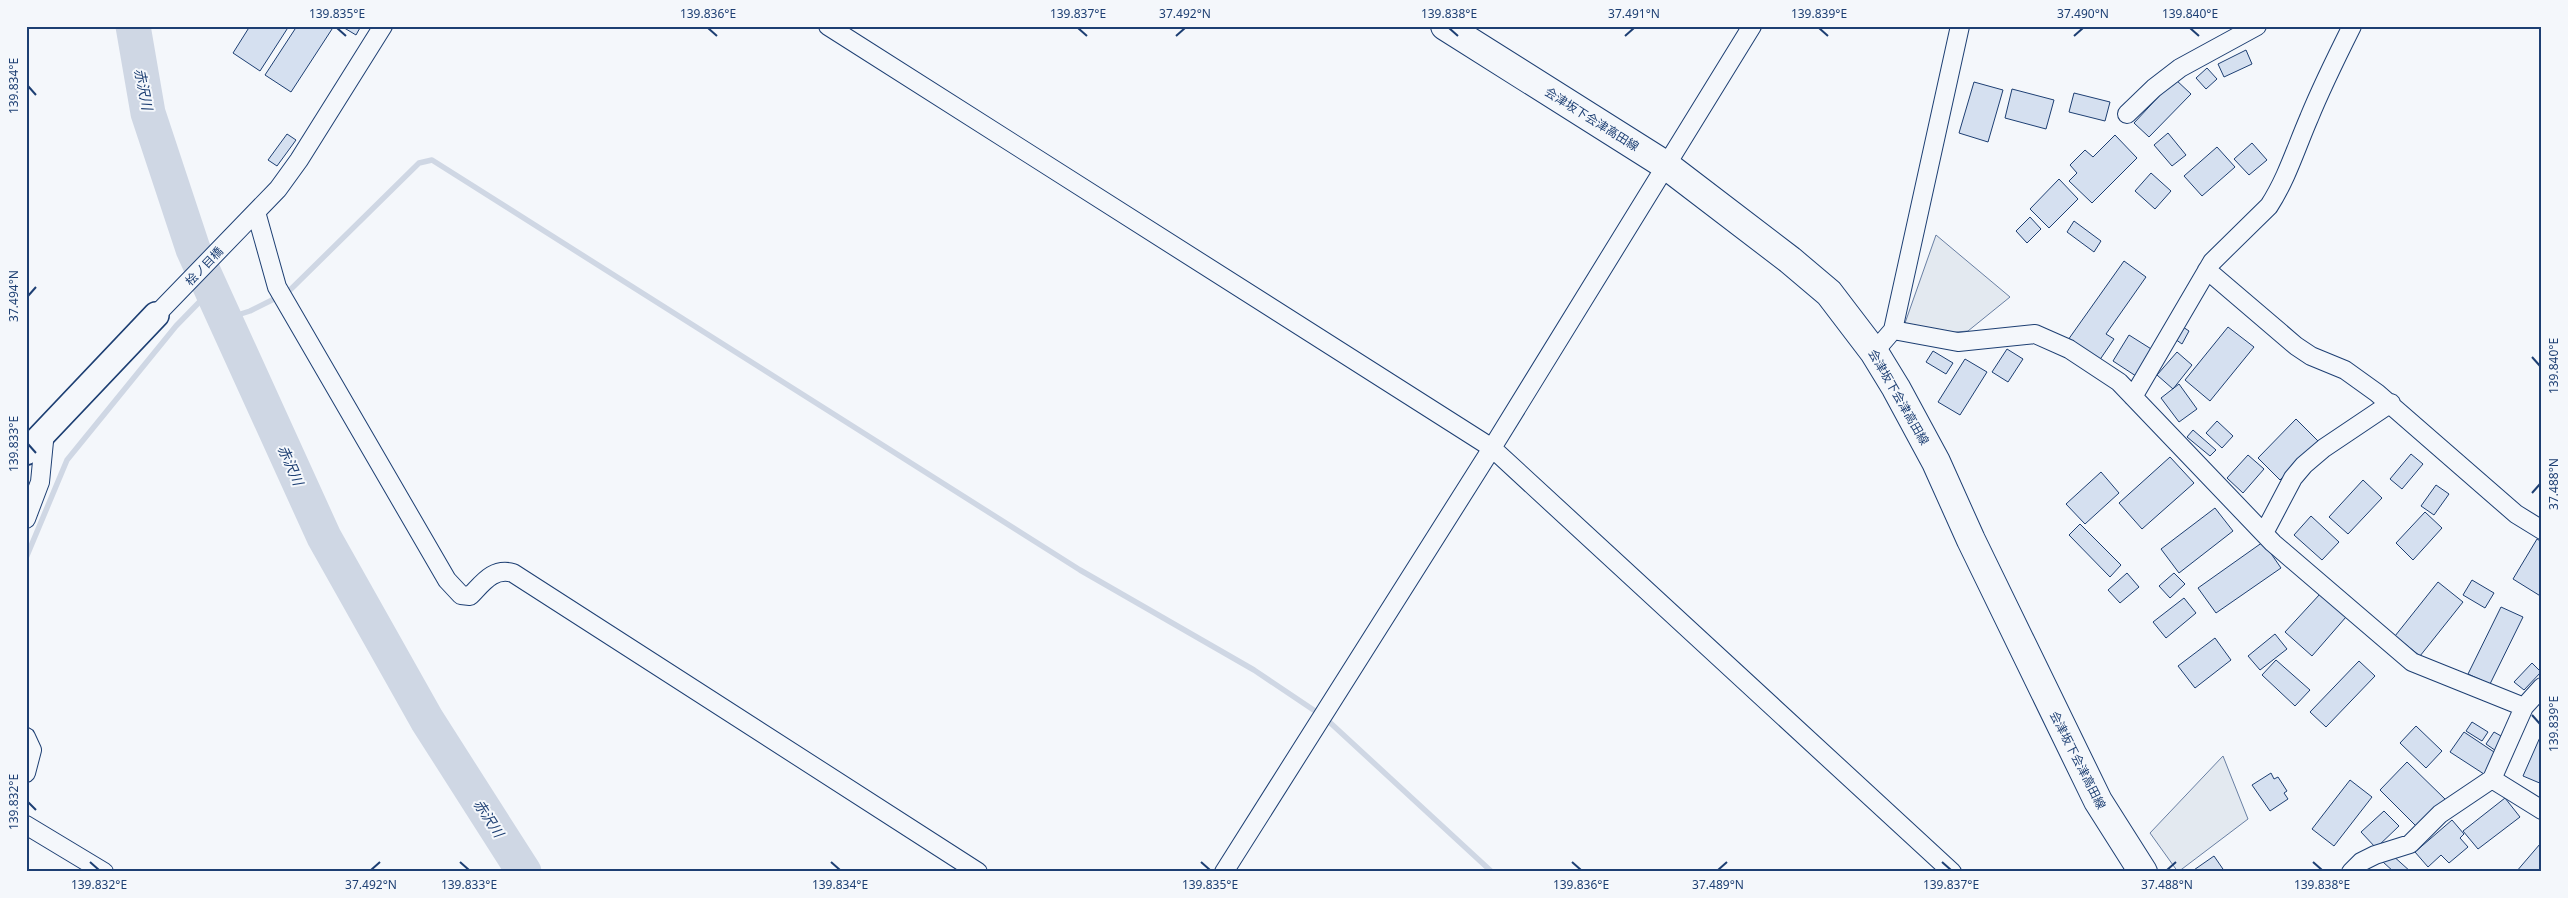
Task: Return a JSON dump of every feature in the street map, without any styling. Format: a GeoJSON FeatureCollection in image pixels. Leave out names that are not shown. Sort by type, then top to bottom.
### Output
{"type":"FeatureCollection","features":[{"type":"Feature","properties":{"kind":"main road","name":"会津坂下会津高田線"},"geometry":{"type":"LineString","coordinates":[[1445,26],[1667,166],[1790,260],[1829,293],[1874,352],[1896,388],[1936,462],[1971,540],[2098,801],[2142,872]]}},
{"type":"Feature","properties":{"kind":"street","name":"桧ノ目橋"},"geometry":{"type":"LineString","coordinates":[[156,315],[278,189],[299,160],[383,26]]}},
{"type":"Feature","properties":{"kind":"street"},"geometry":{"type":"LineString","coordinates":[[828,26],[1492,448],[1952,872]]}},
{"type":"Feature","properties":{"kind":"street"},"geometry":{"type":"LineString","coordinates":[[1224,872],[1492,448],[1752,26]]}},
{"type":"Feature","properties":{"kind":"street"},"geometry":{"type":"LineString","coordinates":[[1874,352],[1893,330],[1960,26]]}},
{"type":"Feature","properties":{"kind":"street"},"geometry":{"type":"LineString","coordinates":[[2127,114],[2154,88],[2180,68],[2257,26]]}},
{"type":"Feature","properties":{"kind":"street"},"geometry":{"type":"LineString","coordinates":[[2133,396],[2216,256],[2269,206],[2276,195],[2287,174],[2318,96],[2352,26]]}},
{"type":"Feature","properties":{"kind":"street"},"geometry":{"type":"LineString","coordinates":[[254,214],[277,287],[447,580],[461,595],[470,596],[484,580],[496,573],[506,570],[513,572],[978,872]]}},
{"type":"Feature","properties":{"kind":"street"},"geometry":{"type":"LineString","coordinates":[[2207,270],[2296,346],[2311,356],[2345,370],[2391,403],[2516,514],[2542,530]]}},
{"type":"Feature","properties":{"kind":"street"},"geometry":{"type":"LineString","coordinates":[[26,452],[156,315]]}},
{"type":"Feature","properties":{"kind":"street"},"geometry":{"type":"LineString","coordinates":[[1893,330],[1958,342],[2035,334],[2069,349],[2119,382],[2264,533],[2412,662],[2524,707]]}},
{"type":"Feature","properties":{"kind":"street"},"geometry":{"type":"LineString","coordinates":[[2264,533],[2293,478],[2304,465],[2324,448],[2391,403]]}},
{"type":"Feature","properties":{"kind":"street"},"geometry":{"type":"LineString","coordinates":[[26,519],[40,482],[45,431]]}},
{"type":"Feature","properties":{"kind":"street"},"geometry":{"type":"LineString","coordinates":[[2351,872],[2361,862],[2375,855],[2410,844],[2440,814],[2492,779],[2524,707],[2542,687]]}},
{"type":"Feature","properties":{"kind":"street"},"geometry":{"type":"LineString","coordinates":[[26,737],[32,750],[26,773]]}},
{"type":"Feature","properties":{"kind":"street"},"geometry":{"type":"LineString","coordinates":[[2492,779],[2542,810]]}},
{"type":"Feature","properties":{"kind":"street"},"geometry":{"type":"LineString","coordinates":[[26,825],[104,872]]}},
{"type":"Feature","properties":{"kind":"shaded area"},"geometry":{"type":"Polygon","coordinates":[[[1936,235],[2010,297],[1968,331],[1945,333],[1905,323],[1936,235]]]}},
{"type":"Feature","properties":{"kind":"shaded area"},"geometry":{"type":"Polygon","coordinates":[[[2223,756],[2248,819],[2178,872],[2150,833],[2223,756]]]}},
{"type":"Feature","properties":{"kind":"building"},"geometry":{"type":"Polygon","coordinates":[[[250,26],[289,26],[260,71],[233,53],[250,26]]]}},
{"type":"Feature","properties":{"kind":"building"},"geometry":{"type":"Polygon","coordinates":[[[297,26],[334,26],[291,92],[265,75],[297,26]]]}},
{"type":"Feature","properties":{"kind":"building"},"geometry":{"type":"Polygon","coordinates":[[[341,26],[361,26],[356,35],[341,26]]]}},
{"type":"Feature","properties":{"kind":"building"},"geometry":{"type":"Polygon","coordinates":[[[2246,50],[2252,64],[2224,77],[2218,64],[2246,50]]]}},
{"type":"Feature","properties":{"kind":"building"},"geometry":{"type":"Polygon","coordinates":[[[2207,68],[2217,79],[2206,89],[2196,78],[2207,68]]]}},
{"type":"Feature","properties":{"kind":"building"},"geometry":{"type":"Polygon","coordinates":[[[2175,79],[2191,94],[2149,137],[2134,123],[2175,79]]]}},
{"type":"Feature","properties":{"kind":"building"},"geometry":{"type":"Polygon","coordinates":[[[1974,82],[2003,90],[1988,142],[1959,133],[1974,82]]]}},
{"type":"Feature","properties":{"kind":"building"},"geometry":{"type":"Polygon","coordinates":[[[2012,89],[2054,100],[2046,129],[2005,118],[2012,89]]]}},
{"type":"Feature","properties":{"kind":"building"},"geometry":{"type":"Polygon","coordinates":[[[2074,93],[2110,102],[2105,121],[2069,112],[2074,93]]]}},
{"type":"Feature","properties":{"kind":"building"},"geometry":{"type":"Polygon","coordinates":[[[2168,133],[2186,155],[2172,166],[2154,145],[2168,133]]]}},
{"type":"Feature","properties":{"kind":"building"},"geometry":{"type":"Polygon","coordinates":[[[287,134],[296,140],[277,166],[268,160],[287,134]]]}},
{"type":"Feature","properties":{"kind":"building"},"geometry":{"type":"Polygon","coordinates":[[[2115,135],[2137,158],[2092,203],[2069,181],[2077,173],[2070,165],[2085,150],[2093,157],[2115,135]]]}},
{"type":"Feature","properties":{"kind":"building"},"geometry":{"type":"Polygon","coordinates":[[[2252,143],[2267,160],[2249,175],[2234,159],[2252,143]]]}},
{"type":"Feature","properties":{"kind":"building"},"geometry":{"type":"Polygon","coordinates":[[[2217,147],[2235,167],[2202,196],[2184,176],[2217,147]]]}},
{"type":"Feature","properties":{"kind":"building"},"geometry":{"type":"Polygon","coordinates":[[[2151,173],[2171,191],[2155,209],[2135,191],[2151,173]]]}},
{"type":"Feature","properties":{"kind":"building"},"geometry":{"type":"Polygon","coordinates":[[[2059,179],[2078,199],[2049,228],[2030,209],[2059,179]]]}},
{"type":"Feature","properties":{"kind":"building"},"geometry":{"type":"Polygon","coordinates":[[[2030,217],[2041,229],[2027,243],[2016,231],[2030,217]]]}},
{"type":"Feature","properties":{"kind":"building"},"geometry":{"type":"Polygon","coordinates":[[[2074,221],[2101,241],[2094,252],[2067,232],[2074,221]]]}},
{"type":"Feature","properties":{"kind":"building"},"geometry":{"type":"Polygon","coordinates":[[[2124,261],[2146,277],[2106,334],[2114,339],[2099,361],[2068,340],[2124,261]]]}},
{"type":"Feature","properties":{"kind":"building"},"geometry":{"type":"Polygon","coordinates":[[[2183,327],[2189,331],[2182,344],[2175,339],[2183,327]]]}},
{"type":"Feature","properties":{"kind":"building"},"geometry":{"type":"Polygon","coordinates":[[[2228,327],[2254,347],[2210,401],[2185,380],[2228,327]]]}},
{"type":"Feature","properties":{"kind":"building"},"geometry":{"type":"Polygon","coordinates":[[[2129,335],[2156,352],[2139,378],[2113,361],[2129,335]]]}},
{"type":"Feature","properties":{"kind":"building"},"geometry":{"type":"Polygon","coordinates":[[[2007,349],[2023,359],[2008,382],[1992,372],[2007,349]]]}},
{"type":"Feature","properties":{"kind":"building"},"geometry":{"type":"Polygon","coordinates":[[[1933,351],[1953,363],[1946,374],[1926,362],[1933,351]]]}},
{"type":"Feature","properties":{"kind":"building"},"geometry":{"type":"Polygon","coordinates":[[[2177,352],[2192,365],[2173,389],[2157,375],[2177,352]]]}},
{"type":"Feature","properties":{"kind":"building"},"geometry":{"type":"Polygon","coordinates":[[[1965,359],[1987,372],[1960,415],[1938,402],[1965,359]]]}},
{"type":"Feature","properties":{"kind":"building"},"geometry":{"type":"Polygon","coordinates":[[[2179,384],[2197,409],[2179,422],[2161,398],[2179,384]]]}},
{"type":"Feature","properties":{"kind":"building"},"geometry":{"type":"Polygon","coordinates":[[[2296,419],[2318,441],[2280,480],[2258,458],[2296,419]]]}},
{"type":"Feature","properties":{"kind":"building"},"geometry":{"type":"Polygon","coordinates":[[[2217,421],[2233,436],[2222,448],[2206,433],[2217,421]]]}},
{"type":"Feature","properties":{"kind":"building"},"geometry":{"type":"Polygon","coordinates":[[[2193,430],[2216,450],[2210,456],[2187,437],[2193,430]]]}},
{"type":"Feature","properties":{"kind":"building"},"geometry":{"type":"Polygon","coordinates":[[[2411,454],[2423,464],[2402,489],[2390,479],[2411,454]]]}},
{"type":"Feature","properties":{"kind":"building"},"geometry":{"type":"Polygon","coordinates":[[[2248,455],[2264,469],[2243,493],[2227,478],[2248,455]]]}},
{"type":"Feature","properties":{"kind":"building"},"geometry":{"type":"Polygon","coordinates":[[[2170,457],[2194,483],[2142,529],[2119,503],[2170,457]]]}},
{"type":"Feature","properties":{"kind":"building"},"geometry":{"type":"Polygon","coordinates":[[[2101,472],[2119,493],[2085,524],[2066,504],[2101,472]]]}},
{"type":"Feature","properties":{"kind":"building"},"geometry":{"type":"Polygon","coordinates":[[[2363,480],[2382,498],[2348,534],[2329,517],[2363,480]]]}},
{"type":"Feature","properties":{"kind":"building"},"geometry":{"type":"Polygon","coordinates":[[[2436,485],[2449,494],[2434,515],[2421,506],[2436,485]]]}},
{"type":"Feature","properties":{"kind":"building"},"geometry":{"type":"Polygon","coordinates":[[[2215,508],[2233,531],[2179,573],[2161,549],[2215,508]]]}},
{"type":"Feature","properties":{"kind":"building"},"geometry":{"type":"Polygon","coordinates":[[[2425,512],[2442,528],[2413,560],[2396,543],[2425,512]]]}},
{"type":"Feature","properties":{"kind":"building"},"geometry":{"type":"Polygon","coordinates":[[[2311,516],[2339,542],[2322,560],[2294,535],[2311,516]]]}},
{"type":"Feature","properties":{"kind":"building"},"geometry":{"type":"Polygon","coordinates":[[[2080,524],[2121,565],[2110,577],[2069,535],[2080,524]]]}},
{"type":"Feature","properties":{"kind":"building"},"geometry":{"type":"Polygon","coordinates":[[[2537,539],[2542,542],[2542,597],[2513,579],[2537,539]]]}},
{"type":"Feature","properties":{"kind":"building"},"geometry":{"type":"Polygon","coordinates":[[[2263,542],[2281,568],[2216,613],[2198,588],[2263,542]]]}},
{"type":"Feature","properties":{"kind":"building"},"geometry":{"type":"Polygon","coordinates":[[[2127,573],[2139,587],[2120,603],[2108,590],[2127,573]]]}},
{"type":"Feature","properties":{"kind":"building"},"geometry":{"type":"Polygon","coordinates":[[[2174,573],[2185,584],[2170,598],[2159,586],[2174,573]]]}},
{"type":"Feature","properties":{"kind":"building"},"geometry":{"type":"Polygon","coordinates":[[[2472,580],[2494,593],[2485,608],[2463,595],[2472,580]]]}},
{"type":"Feature","properties":{"kind":"building"},"geometry":{"type":"Polygon","coordinates":[[[2438,582],[2463,602],[2420,656],[2395,636],[2438,582]]]}},
{"type":"Feature","properties":{"kind":"building"},"geometry":{"type":"Polygon","coordinates":[[[2320,594],[2346,617],[2312,656],[2285,632],[2320,594]]]}},
{"type":"Feature","properties":{"kind":"building"},"geometry":{"type":"Polygon","coordinates":[[[2184,598],[2196,613],[2166,638],[2153,622],[2184,598]]]}},
{"type":"Feature","properties":{"kind":"building"},"geometry":{"type":"Polygon","coordinates":[[[2501,607],[2523,617],[2490,684],[2468,674],[2501,607]]]}},
{"type":"Feature","properties":{"kind":"building"},"geometry":{"type":"Polygon","coordinates":[[[2275,634],[2287,649],[2260,670],[2248,656],[2275,634]]]}},
{"type":"Feature","properties":{"kind":"building"},"geometry":{"type":"Polygon","coordinates":[[[2215,638],[2231,660],[2195,688],[2178,666],[2215,638]]]}},
{"type":"Feature","properties":{"kind":"building"},"geometry":{"type":"Polygon","coordinates":[[[2276,660],[2310,690],[2295,706],[2262,675],[2276,660]]]}},
{"type":"Feature","properties":{"kind":"building"},"geometry":{"type":"Polygon","coordinates":[[[2359,661],[2375,676],[2326,727],[2310,712],[2359,661]]]}},
{"type":"Feature","properties":{"kind":"building"},"geometry":{"type":"Polygon","coordinates":[[[2532,663],[2541,672],[2524,690],[2514,682],[2532,663]]]}},
{"type":"Feature","properties":{"kind":"building"},"geometry":{"type":"Polygon","coordinates":[[[2472,722],[2488,732],[2482,741],[2466,731],[2472,722]]]}},
{"type":"Feature","properties":{"kind":"building"},"geometry":{"type":"Polygon","coordinates":[[[2416,726],[2442,751],[2426,768],[2400,743],[2416,726]]]}},
{"type":"Feature","properties":{"kind":"building"},"geometry":{"type":"Polygon","coordinates":[[[2464,732],[2500,756],[2487,776],[2450,752],[2464,732]]]}},
{"type":"Feature","properties":{"kind":"building"},"geometry":{"type":"Polygon","coordinates":[[[2494,732],[2508,740],[2499,753],[2486,744],[2494,732]]]}},
{"type":"Feature","properties":{"kind":"building"},"geometry":{"type":"Polygon","coordinates":[[[2542,735],[2542,784],[2523,776],[2542,735]]]}},
{"type":"Feature","properties":{"kind":"building"},"geometry":{"type":"Polygon","coordinates":[[[2407,762],[2446,800],[2418,828],[2380,790],[2407,762]]]}},
{"type":"Feature","properties":{"kind":"building"},"geometry":{"type":"Polygon","coordinates":[[[2271,773],[2274,779],[2278,777],[2287,791],[2284,793],[2288,799],[2270,811],[2252,785],[2271,773]]]}},
{"type":"Feature","properties":{"kind":"building"},"geometry":{"type":"Polygon","coordinates":[[[2350,780],[2372,797],[2334,846],[2312,829],[2350,780]]]}},
{"type":"Feature","properties":{"kind":"building"},"geometry":{"type":"Polygon","coordinates":[[[2505,798],[2520,817],[2478,849],[2463,831],[2505,798]]]}},
{"type":"Feature","properties":{"kind":"building"},"geometry":{"type":"Polygon","coordinates":[[[2384,811],[2399,826],[2376,848],[2361,832],[2384,811]]]}},
{"type":"Feature","properties":{"kind":"building"},"geometry":{"type":"Polygon","coordinates":[[[2452,820],[2464,834],[2460,838],[2468,847],[2449,863],[2441,855],[2428,867],[2415,852],[2452,820]]]}},
{"type":"Feature","properties":{"kind":"building"},"geometry":{"type":"Polygon","coordinates":[[[2540,844],[2542,846],[2542,872],[2516,872],[2540,844]]]}},
{"type":"Feature","properties":{"kind":"building"},"geometry":{"type":"Polygon","coordinates":[[[2391,854],[2411,872],[2394,872],[2383,862],[2391,854]]]}},
{"type":"Feature","properties":{"kind":"building"},"geometry":{"type":"Polygon","coordinates":[[[2214,856],[2225,872],[2191,872],[2214,856]]]}},
{"type":"Feature","properties":{"kind":"waterway","name":"赤沢川"},"geometry":{"type":"LineString","coordinates":[[133,26],[148,113],[193,249],[324,537],[427,720],[524,872]]}},
{"type":"Feature","properties":{"kind":"waterway"},"geometry":{"type":"LineString","coordinates":[[225,319],[250,311],[288,292],[419,163],[432,160],[1080,570],[1254,670],[1324,717],[1492,872]]}},
{"type":"Feature","properties":{"kind":"waterway"},"geometry":{"type":"LineString","coordinates":[[26,558],[67,460],[176,326],[211,290]]}}]}
